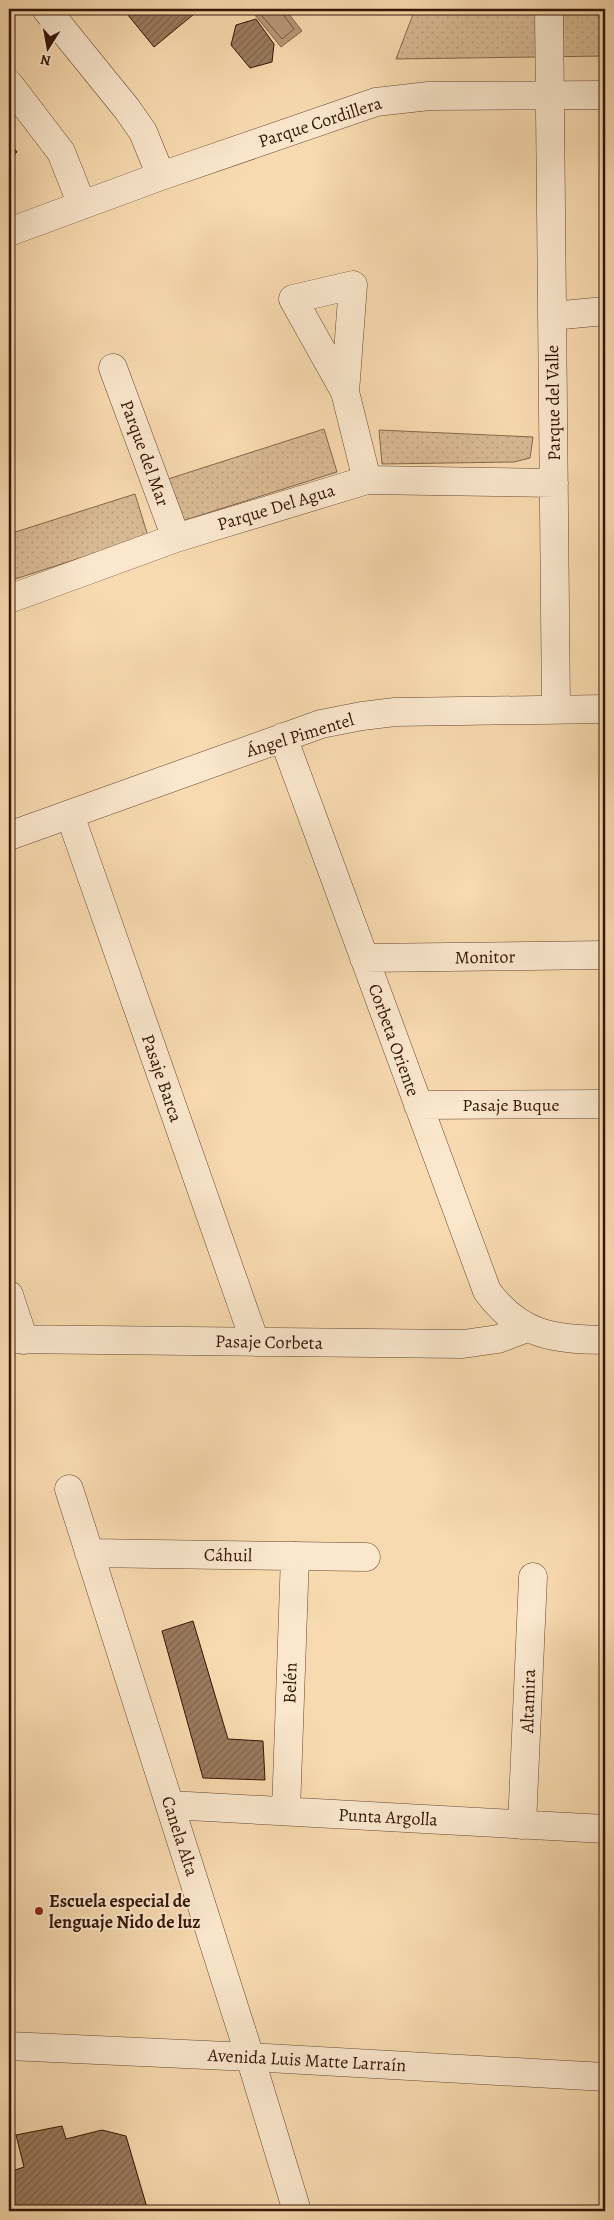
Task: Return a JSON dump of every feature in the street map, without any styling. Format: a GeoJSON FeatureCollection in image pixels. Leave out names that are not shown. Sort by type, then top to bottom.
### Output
{"type":"FeatureCollection","features":[{"type":"Feature","properties":{"kind":"street"},"geometry":{"type":"LineString","coordinates":[[46,9],[127,109],[143,132],[161,176]]}},
{"type":"Feature","properties":{"kind":"street","name":"Parque del Valle"},"geometry":{"type":"LineString","coordinates":[[549,9],[556,709]]}},
{"type":"Feature","properties":{"kind":"street"},"geometry":{"type":"LineString","coordinates":[[9,84],[61,152],[82,205]]}},
{"type":"Feature","properties":{"kind":"street","name":"Parque Cordillera"},"geometry":{"type":"LineString","coordinates":[[9,232],[161,176],[376,102],[429,96],[605,95]]}},
{"type":"Feature","properties":{"kind":"street"},"geometry":{"type":"LineString","coordinates":[[552,316],[605,311]]}},
{"type":"Feature","properties":{"kind":"street","name":"Parque del Mar"},"geometry":{"type":"LineString","coordinates":[[113,368],[176,538]]}},
{"type":"Feature","properties":{"kind":"street"},"geometry":{"type":"LineString","coordinates":[[345,392],[367,480]]}},
{"type":"Feature","properties":{"kind":"street","name":"Parque Del Agua"},"geometry":{"type":"LineString","coordinates":[[9,599],[176,538],[367,480],[554,483]]}},
{"type":"Feature","properties":{"kind":"street","name":"Ángel Pimentel"},"geometry":{"type":"LineString","coordinates":[[9,836],[322,724],[395,712],[605,709]]}},
{"type":"Feature","properties":{"kind":"street","name":"Corbeta Oriente"},"geometry":{"type":"LineString","coordinates":[[283,737],[487,1291],[498,1306],[527,1328],[558,1338],[605,1340]]}},
{"type":"Feature","properties":{"kind":"street","name":"Pasaje Barca"},"geometry":{"type":"LineString","coordinates":[[70,815],[255,1342]]}},
{"type":"Feature","properties":{"kind":"street","name":"Monitor"},"geometry":{"type":"LineString","coordinates":[[364,958],[605,955]]}},
{"type":"Feature","properties":{"kind":"street","name":"Pasaje Buque"},"geometry":{"type":"LineString","coordinates":[[418,1105],[605,1104]]}},
{"type":"Feature","properties":{"kind":"street"},"geometry":{"type":"LineString","coordinates":[[9,1295],[17,1340]]}},
{"type":"Feature","properties":{"kind":"street","name":"Pasaje Corbeta"},"geometry":{"type":"LineString","coordinates":[[17,1340],[463,1344],[498,1339],[527,1328]]}},
{"type":"Feature","properties":{"kind":"street","name":"Canela Alta"},"geometry":{"type":"LineString","coordinates":[[69,1490],[250,2056],[297,2211]]}},
{"type":"Feature","properties":{"kind":"street","name":"Cáhuil"},"geometry":{"type":"LineString","coordinates":[[89,1553],[366,1557]]}},
{"type":"Feature","properties":{"kind":"street","name":"Belén"},"geometry":{"type":"LineString","coordinates":[[286,1811],[295,1556]]}},
{"type":"Feature","properties":{"kind":"street","name":"Altamira"},"geometry":{"type":"LineString","coordinates":[[522,1825],[533,1577]]}},
{"type":"Feature","properties":{"kind":"street","name":"Punta Argolla"},"geometry":{"type":"LineString","coordinates":[[170,1805],[605,1830]]}},
{"type":"Feature","properties":{"kind":"street","name":"Avenida Luis Matte Larraín"},"geometry":{"type":"LineString","coordinates":[[9,2046],[250,2056],[605,2078]]}},
{"type":"Feature","properties":{"kind":"shaded area"},"geometry":{"type":"Polygon","coordinates":[[[415,9],[605,9],[605,56],[396,59],[415,9]]]}},
{"type":"Feature","properties":{"kind":"shaded area"},"geometry":{"type":"Polygon","coordinates":[[[324,429],[337,472],[182,521],[168,479],[324,429]]]}},
{"type":"Feature","properties":{"kind":"shaded area"},"geometry":{"type":"Polygon","coordinates":[[[379,430],[533,437],[530,458],[514,462],[382,464],[379,430]]]}},
{"type":"Feature","properties":{"kind":"shaded area"},"geometry":{"type":"Polygon","coordinates":[[[135,494],[148,536],[9,581],[9,534],[135,494]]]}},
{"type":"Feature","properties":{"kind":"water"},"geometry":{"type":"Polygon","coordinates":[[[250,9],[285,9],[302,31],[281,47],[250,9]]]}},
{"type":"Feature","properties":{"kind":"building"},"geometry":{"type":"Polygon","coordinates":[[[123,9],[190,9],[194,14],[154,47],[123,9]]]}},
{"type":"Feature","properties":{"kind":"building"},"geometry":{"type":"Polygon","coordinates":[[[256,19],[274,44],[272,62],[250,68],[231,45],[236,25],[256,19]]]}},
{"type":"Feature","properties":{"kind":"building"},"geometry":{"type":"Polygon","coordinates":[[[9,142],[17,152],[9,159],[9,142]]]}},
{"type":"Feature","properties":{"kind":"building"},"geometry":{"type":"Polygon","coordinates":[[[193,1621],[228,1739],[263,1741],[265,1780],[203,1778],[162,1631],[193,1621]]]}},
{"type":"Feature","properties":{"kind":"building"},"geometry":{"type":"Polygon","coordinates":[[[62,2126],[66,2139],[102,2130],[126,2136],[148,2211],[9,2211],[9,2172],[24,2167],[16,2135],[62,2126]]]}},
{"type":"Feature","properties":{"kind":"place","name":"Escuela especial de lenguaje Nido de luz"},"geometry":{"type":"Point","coordinates":[39,1911]}}]}
